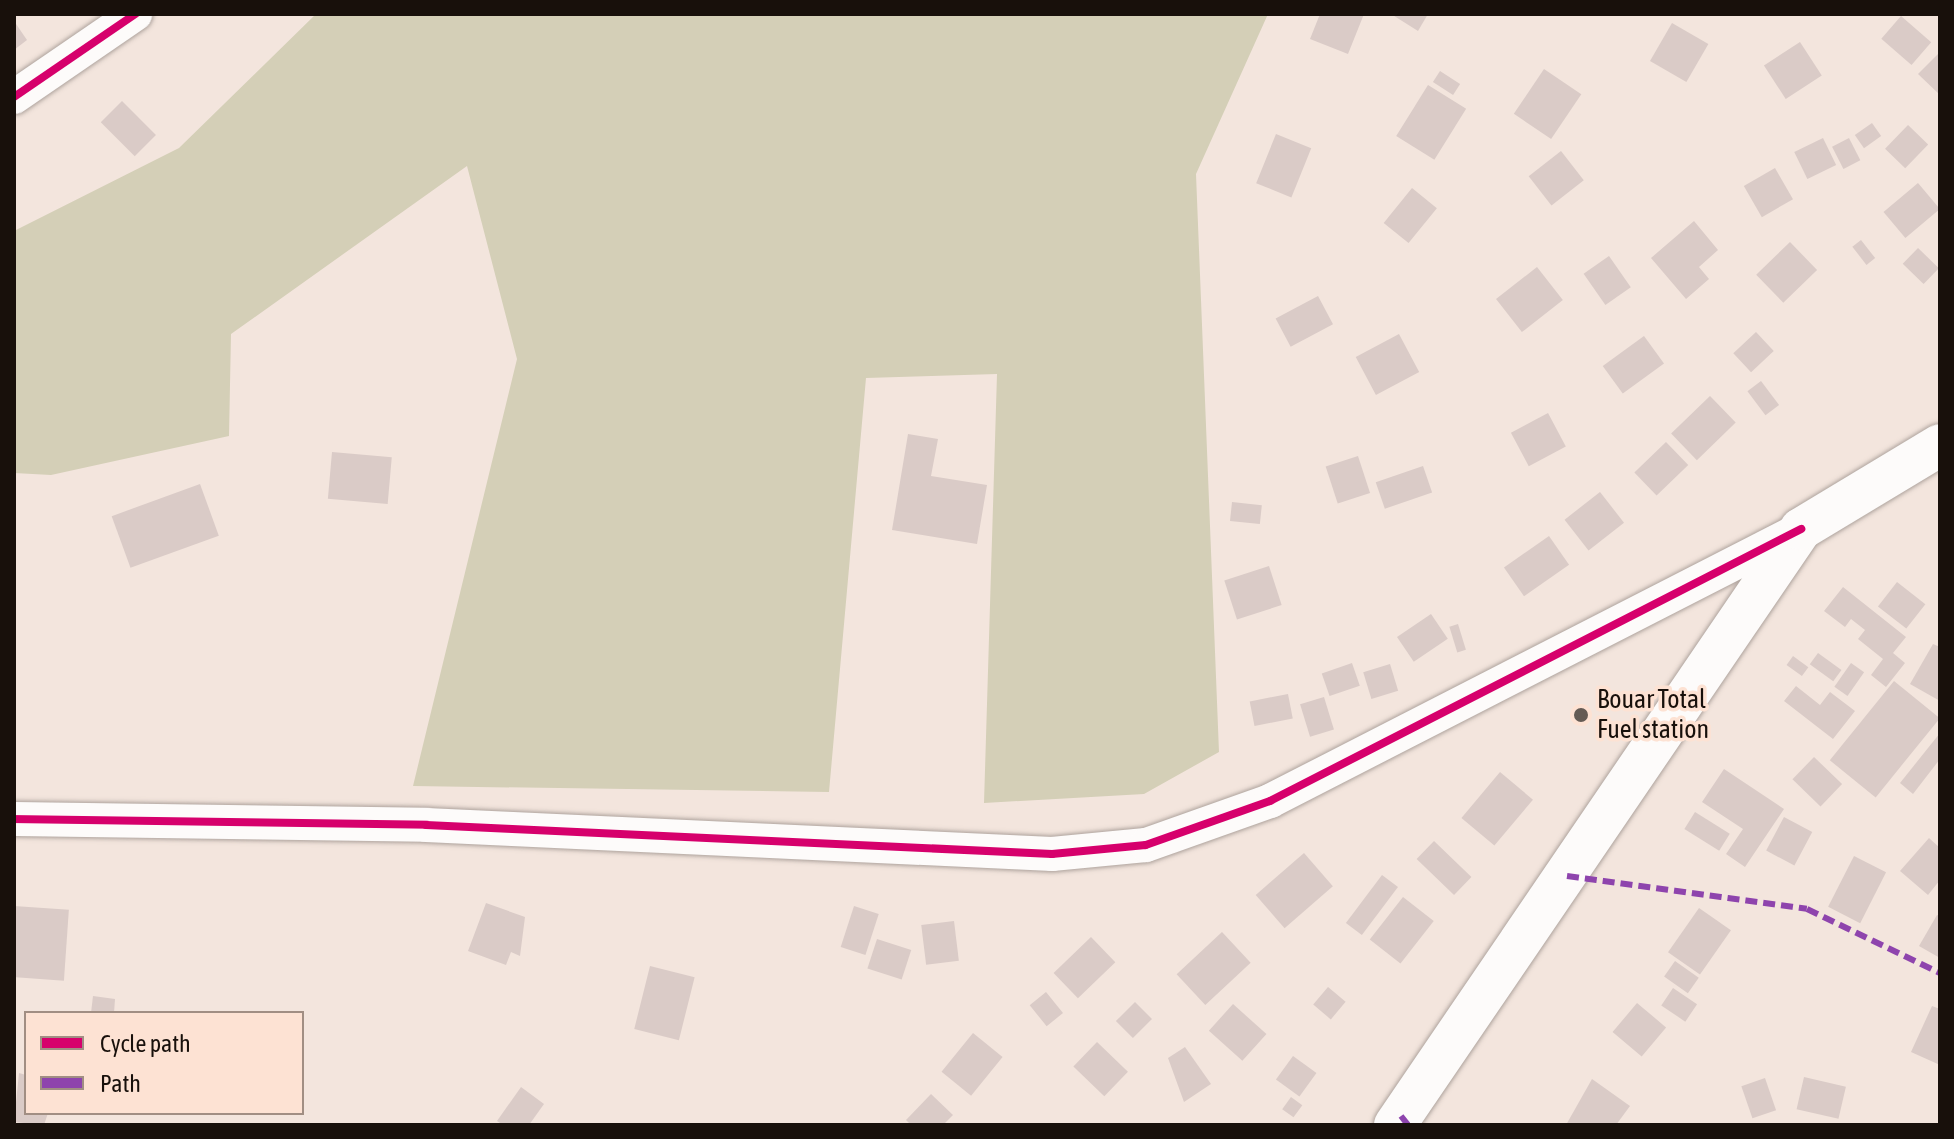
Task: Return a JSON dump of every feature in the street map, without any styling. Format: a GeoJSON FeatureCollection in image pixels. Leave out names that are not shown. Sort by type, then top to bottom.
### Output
{"type":"FeatureCollection","features":[{"type":"Feature","properties":{"kind":"main road"},"geometry":{"type":"LineString","coordinates":[[1395,1125],[1801,529],[1940,445]]}},
{"type":"Feature","properties":{"kind":"street"},"geometry":{"type":"LineString","coordinates":[[14,97],[135,14]]}},
{"type":"Feature","properties":{"kind":"street"},"geometry":{"type":"LineString","coordinates":[[14,819],[426,825],[1052,854],[1146,845],[1270,801],[1801,529]]}},
{"type":"Feature","properties":{"kind":"shaded area"},"geometry":{"type":"Polygon","coordinates":[[[316,14],[1268,14],[1196,174],[1219,752],[1144,794],[984,803],[997,374],[866,378],[829,792],[413,786],[517,359],[467,166],[231,334],[229,436],[51,475],[14,473],[14,231],[179,148],[316,14]]]}},
{"type":"Feature","properties":{"kind":"building"},"geometry":{"type":"Polygon","coordinates":[[[1320,14],[1364,14],[1348,54],[1310,39],[1320,14]]]}},
{"type":"Feature","properties":{"kind":"building"},"geometry":{"type":"Polygon","coordinates":[[[1391,14],[1428,14],[1418,31],[1391,14]]]}},
{"type":"Feature","properties":{"kind":"building"},"geometry":{"type":"Polygon","coordinates":[[[1901,16],[1931,42],[1912,65],[1881,39],[1901,16]]]}},
{"type":"Feature","properties":{"kind":"building"},"geometry":{"type":"Polygon","coordinates":[[[14,21],[27,40],[14,50],[14,21]]]}},
{"type":"Feature","properties":{"kind":"building"},"geometry":{"type":"Polygon","coordinates":[[[1672,23],[1708,44],[1686,82],[1650,61],[1672,23]]]}},
{"type":"Feature","properties":{"kind":"building"},"geometry":{"type":"Polygon","coordinates":[[[1800,42],[1822,76],[1786,99],[1764,65],[1800,42]]]}},
{"type":"Feature","properties":{"kind":"building"},"geometry":{"type":"Polygon","coordinates":[[[1940,52],[1940,95],[1918,74],[1940,52]]]}},
{"type":"Feature","properties":{"kind":"building"},"geometry":{"type":"Polygon","coordinates":[[[1544,69],[1581,94],[1551,139],[1514,114],[1544,69]]]}},
{"type":"Feature","properties":{"kind":"building"},"geometry":{"type":"Polygon","coordinates":[[[1440,71],[1460,84],[1453,95],[1433,82],[1440,71]]]}},
{"type":"Feature","properties":{"kind":"building"},"geometry":{"type":"Polygon","coordinates":[[[1428,85],[1466,109],[1434,160],[1396,136],[1428,85]]]}},
{"type":"Feature","properties":{"kind":"building"},"geometry":{"type":"Polygon","coordinates":[[[122,101],[156,135],[135,156],[101,122],[122,101]]]}},
{"type":"Feature","properties":{"kind":"building"},"geometry":{"type":"Polygon","coordinates":[[[1872,123],[1881,136],[1864,148],[1855,135],[1872,123]]]}},
{"type":"Feature","properties":{"kind":"building"},"geometry":{"type":"Polygon","coordinates":[[[1908,125],[1928,144],[1905,168],[1885,149],[1908,125]]]}},
{"type":"Feature","properties":{"kind":"building"},"geometry":{"type":"Polygon","coordinates":[[[1276,134],[1311,148],[1291,197],[1256,183],[1276,134]]]}},
{"type":"Feature","properties":{"kind":"building"},"geometry":{"type":"Polygon","coordinates":[[[1823,138],[1836,165],[1807,179],[1794,152],[1823,138]]]}},
{"type":"Feature","properties":{"kind":"building"},"geometry":{"type":"Polygon","coordinates":[[[1849,138],[1860,160],[1843,169],[1832,147],[1849,138]]]}},
{"type":"Feature","properties":{"kind":"building"},"geometry":{"type":"Polygon","coordinates":[[[1561,151],[1584,180],[1551,205],[1529,176],[1561,151]]]}},
{"type":"Feature","properties":{"kind":"building"},"geometry":{"type":"Polygon","coordinates":[[[1775,168],[1793,199],[1762,217],[1744,186],[1775,168]]]}},
{"type":"Feature","properties":{"kind":"building"},"geometry":{"type":"Polygon","coordinates":[[[1918,183],[1940,209],[1905,238],[1884,212],[1918,183]]]}},
{"type":"Feature","properties":{"kind":"building"},"geometry":{"type":"Polygon","coordinates":[[[1412,188],[1437,208],[1409,243],[1384,223],[1412,188]]]}},
{"type":"Feature","properties":{"kind":"building"},"geometry":{"type":"Polygon","coordinates":[[[1694,221],[1718,250],[1699,267],[1709,279],[1686,299],[1651,258],[1694,221]]]}},
{"type":"Feature","properties":{"kind":"building"},"geometry":{"type":"Polygon","coordinates":[[[1861,240],[1875,258],[1866,265],[1852,247],[1861,240]]]}},
{"type":"Feature","properties":{"kind":"building"},"geometry":{"type":"Polygon","coordinates":[[[1790,242],[1817,270],[1783,303],[1756,275],[1790,242]]]}},
{"type":"Feature","properties":{"kind":"building"},"geometry":{"type":"Polygon","coordinates":[[[1918,248],[1939,268],[1924,284],[1903,264],[1918,248]]]}},
{"type":"Feature","properties":{"kind":"building"},"geometry":{"type":"Polygon","coordinates":[[[1609,256],[1631,287],[1605,305],[1584,274],[1609,256]]]}},
{"type":"Feature","properties":{"kind":"building"},"geometry":{"type":"Polygon","coordinates":[[[1537,267],[1563,300],[1522,332],[1496,299],[1537,267]]]}},
{"type":"Feature","properties":{"kind":"building"},"geometry":{"type":"Polygon","coordinates":[[[1318,296],[1333,324],[1291,347],[1276,319],[1318,296]]]}},
{"type":"Feature","properties":{"kind":"building"},"geometry":{"type":"Polygon","coordinates":[[[1756,332],[1774,351],[1751,372],[1733,353],[1756,332]]]}},
{"type":"Feature","properties":{"kind":"building"},"geometry":{"type":"Polygon","coordinates":[[[1399,334],[1419,372],[1376,395],[1356,357],[1399,334]]]}},
{"type":"Feature","properties":{"kind":"building"},"geometry":{"type":"Polygon","coordinates":[[[1644,336],[1664,364],[1623,393],[1603,366],[1644,336]]]}},
{"type":"Feature","properties":{"kind":"building"},"geometry":{"type":"Polygon","coordinates":[[[1761,381],[1779,405],[1765,415],[1747,391],[1761,381]]]}},
{"type":"Feature","properties":{"kind":"building"},"geometry":{"type":"Polygon","coordinates":[[[1710,396],[1736,423],[1697,460],[1671,434],[1710,396]]]}},
{"type":"Feature","properties":{"kind":"building"},"geometry":{"type":"Polygon","coordinates":[[[1548,413],[1566,447],[1529,466],[1511,433],[1548,413]]]}},
{"type":"Feature","properties":{"kind":"building"},"geometry":{"type":"Polygon","coordinates":[[[908,434],[938,439],[931,476],[987,485],[977,544],[892,530],[908,434]]]}},
{"type":"Feature","properties":{"kind":"building"},"geometry":{"type":"Polygon","coordinates":[[[1666,442],[1688,465],[1657,496],[1634,473],[1666,442]]]}},
{"type":"Feature","properties":{"kind":"building"},"geometry":{"type":"Polygon","coordinates":[[[332,452],[392,457],[388,504],[328,499],[332,452]]]}},
{"type":"Feature","properties":{"kind":"building"},"geometry":{"type":"Polygon","coordinates":[[[1358,456],[1370,493],[1338,504],[1326,467],[1358,456]]]}},
{"type":"Feature","properties":{"kind":"building"},"geometry":{"type":"Polygon","coordinates":[[[1423,466],[1432,492],[1385,509],[1376,482],[1423,466]]]}},
{"type":"Feature","properties":{"kind":"building"},"geometry":{"type":"Polygon","coordinates":[[[200,484],[219,536],[130,568],[112,516],[200,484]]]}},
{"type":"Feature","properties":{"kind":"building"},"geometry":{"type":"Polygon","coordinates":[[[1600,492],[1624,523],[1589,550],[1565,520],[1600,492]]]}},
{"type":"Feature","properties":{"kind":"building"},"geometry":{"type":"Polygon","coordinates":[[[1232,502],[1262,505],[1260,524],[1230,521],[1232,502]]]}},
{"type":"Feature","properties":{"kind":"building"},"geometry":{"type":"Polygon","coordinates":[[[1549,536],[1569,565],[1524,596],[1504,568],[1549,536]]]}},
{"type":"Feature","properties":{"kind":"building"},"geometry":{"type":"Polygon","coordinates":[[[1269,566],[1282,605],[1237,620],[1224,581],[1269,566]]]}},
{"type":"Feature","properties":{"kind":"building"},"geometry":{"type":"Polygon","coordinates":[[[1897,582],[1925,604],[1906,629],[1878,606],[1897,582]]]}},
{"type":"Feature","properties":{"kind":"building"},"geometry":{"type":"Polygon","coordinates":[[[1843,587],[1906,637],[1893,653],[1905,663],[1886,687],[1871,675],[1883,659],[1858,639],[1865,630],[1851,619],[1845,627],[1824,611],[1843,587]]]}},
{"type":"Feature","properties":{"kind":"building"},"geometry":{"type":"Polygon","coordinates":[[[1431,614],[1448,639],[1414,662],[1397,637],[1431,614]]]}},
{"type":"Feature","properties":{"kind":"building"},"geometry":{"type":"Polygon","coordinates":[[[1458,624],[1466,650],[1457,652],[1449,627],[1458,624]]]}},
{"type":"Feature","properties":{"kind":"building"},"geometry":{"type":"Polygon","coordinates":[[[1933,644],[1940,647],[1940,701],[1910,684],[1933,644]]]}},
{"type":"Feature","properties":{"kind":"building"},"geometry":{"type":"Polygon","coordinates":[[[1818,653],[1841,670],[1833,681],[1810,664],[1818,653]]]}},
{"type":"Feature","properties":{"kind":"building"},"geometry":{"type":"Polygon","coordinates":[[[1793,656],[1808,667],[1802,676],[1787,665],[1793,656]]]}},
{"type":"Feature","properties":{"kind":"building"},"geometry":{"type":"Polygon","coordinates":[[[1352,663],[1360,686],[1330,696],[1322,673],[1352,663]]]}},
{"type":"Feature","properties":{"kind":"building"},"geometry":{"type":"Polygon","coordinates":[[[1851,663],[1864,672],[1847,696],[1834,687],[1851,663]]]}},
{"type":"Feature","properties":{"kind":"building"},"geometry":{"type":"Polygon","coordinates":[[[1390,664],[1398,691],[1371,699],[1363,672],[1390,664]]]}},
{"type":"Feature","properties":{"kind":"building"},"geometry":{"type":"Polygon","coordinates":[[[1894,681],[1940,718],[1876,797],[1830,760],[1894,681]]]}},
{"type":"Feature","properties":{"kind":"building"},"geometry":{"type":"Polygon","coordinates":[[[1796,686],[1820,705],[1830,692],[1855,711],[1833,739],[1784,701],[1796,686]]]}},
{"type":"Feature","properties":{"kind":"building"},"geometry":{"type":"Polygon","coordinates":[[[1288,694],[1293,719],[1254,726],[1250,701],[1288,694]]]}},
{"type":"Feature","properties":{"kind":"building"},"geometry":{"type":"Polygon","coordinates":[[[1324,697],[1334,730],[1310,737],[1300,704],[1324,697]]]}},
{"type":"Feature","properties":{"kind":"building"},"geometry":{"type":"Polygon","coordinates":[[[1940,733],[1940,759],[1913,794],[1900,783],[1940,733]]]}},
{"type":"Feature","properties":{"kind":"building"},"geometry":{"type":"Polygon","coordinates":[[[1814,757],[1842,784],[1821,806],[1792,779],[1814,757]]]}},
{"type":"Feature","properties":{"kind":"building"},"geometry":{"type":"Polygon","coordinates":[[[1724,769],[1784,809],[1745,867],[1726,854],[1743,829],[1702,802],[1724,769]]]}},
{"type":"Feature","properties":{"kind":"building"},"geometry":{"type":"Polygon","coordinates":[[[1500,772],[1533,800],[1494,846],[1461,818],[1500,772]]]}},
{"type":"Feature","properties":{"kind":"building"},"geometry":{"type":"Polygon","coordinates":[[[1695,812],[1730,834],[1719,851],[1684,829],[1695,812]]]}},
{"type":"Feature","properties":{"kind":"building"},"geometry":{"type":"Polygon","coordinates":[[[1784,817],[1812,832],[1794,866],[1766,851],[1784,817]]]}},
{"type":"Feature","properties":{"kind":"building"},"geometry":{"type":"Polygon","coordinates":[[[1929,838],[1940,848],[1940,880],[1928,895],[1900,871],[1929,838]]]}},
{"type":"Feature","properties":{"kind":"building"},"geometry":{"type":"Polygon","coordinates":[[[1434,841],[1471,877],[1454,895],[1417,859],[1434,841]]]}},
{"type":"Feature","properties":{"kind":"building"},"geometry":{"type":"Polygon","coordinates":[[[1304,853],[1333,886],[1285,928],[1256,895],[1304,853]]]}},
{"type":"Feature","properties":{"kind":"building"},"geometry":{"type":"Polygon","coordinates":[[[1854,856],[1886,872],[1860,923],[1828,907],[1854,856]]]}},
{"type":"Feature","properties":{"kind":"building"},"geometry":{"type":"Polygon","coordinates":[[[1382,875],[1398,887],[1362,935],[1346,923],[1382,875]]]}},
{"type":"Feature","properties":{"kind":"building"},"geometry":{"type":"Polygon","coordinates":[[[1403,897],[1434,921],[1400,964],[1370,940],[1403,897]]]}},
{"type":"Feature","properties":{"kind":"building"},"geometry":{"type":"Polygon","coordinates":[[[486,903],[525,917],[520,956],[511,952],[506,965],[468,951],[486,903]]]}},
{"type":"Feature","properties":{"kind":"building"},"geometry":{"type":"Polygon","coordinates":[[[14,906],[69,910],[64,981],[14,977],[14,906]]]}},
{"type":"Feature","properties":{"kind":"building"},"geometry":{"type":"Polygon","coordinates":[[[854,906],[879,914],[865,955],[841,947],[854,906]]]}},
{"type":"Feature","properties":{"kind":"building"},"geometry":{"type":"Polygon","coordinates":[[[1699,908],[1731,930],[1700,975],[1668,952],[1699,908]]]}},
{"type":"Feature","properties":{"kind":"building"},"geometry":{"type":"Polygon","coordinates":[[[1937,915],[1940,916],[1940,958],[1919,946],[1937,915]]]}},
{"type":"Feature","properties":{"kind":"building"},"geometry":{"type":"Polygon","coordinates":[[[954,921],[959,961],[926,965],[921,925],[954,921]]]}},
{"type":"Feature","properties":{"kind":"building"},"geometry":{"type":"Polygon","coordinates":[[[1222,932],[1251,963],[1205,1005],[1177,974],[1222,932]]]}},
{"type":"Feature","properties":{"kind":"building"},"geometry":{"type":"Polygon","coordinates":[[[1091,937],[1115,962],[1078,998],[1054,973],[1091,937]]]}},
{"type":"Feature","properties":{"kind":"building"},"geometry":{"type":"Polygon","coordinates":[[[877,939],[911,950],[902,980],[867,968],[877,939]]]}},
{"type":"Feature","properties":{"kind":"building"},"geometry":{"type":"Polygon","coordinates":[[[1675,961],[1699,978],[1688,993],[1664,977],[1675,961]]]}},
{"type":"Feature","properties":{"kind":"building"},"geometry":{"type":"Polygon","coordinates":[[[650,966],[695,977],[679,1040],[634,1029],[650,966]]]}},
{"type":"Feature","properties":{"kind":"building"},"geometry":{"type":"Polygon","coordinates":[[[1328,987],[1346,1002],[1331,1019],[1313,1005],[1328,987]]]}},
{"type":"Feature","properties":{"kind":"building"},"geometry":{"type":"Polygon","coordinates":[[[1673,988],[1697,1004],[1685,1022],[1661,1005],[1673,988]]]}},
{"type":"Feature","properties":{"kind":"building"},"geometry":{"type":"Polygon","coordinates":[[[1046,992],[1063,1013],[1047,1026],[1030,1005],[1046,992]]]}},
{"type":"Feature","properties":{"kind":"building"},"geometry":{"type":"Polygon","coordinates":[[[93,996],[115,999],[114,1011],[91,1011],[93,996]]]}},
{"type":"Feature","properties":{"kind":"building"},"geometry":{"type":"Polygon","coordinates":[[[1135,1002],[1152,1019],[1133,1038],[1116,1021],[1135,1002]]]}},
{"type":"Feature","properties":{"kind":"building"},"geometry":{"type":"Polygon","coordinates":[[[1637,1003],[1666,1027],[1642,1057],[1613,1032],[1637,1003]]]}},
{"type":"Feature","properties":{"kind":"building"},"geometry":{"type":"Polygon","coordinates":[[[1233,1004],[1266,1034],[1242,1061],[1209,1031],[1233,1004]]]}},
{"type":"Feature","properties":{"kind":"building"},"geometry":{"type":"Polygon","coordinates":[[[1932,1006],[1940,1009],[1940,1065],[1911,1052],[1932,1006]]]}},
{"type":"Feature","properties":{"kind":"building"},"geometry":{"type":"Polygon","coordinates":[[[973,1033],[1003,1057],[971,1096],[942,1072],[973,1033]]]}},
{"type":"Feature","properties":{"kind":"building"},"geometry":{"type":"Polygon","coordinates":[[[1097,1042],[1128,1072],[1104,1096],[1073,1066],[1097,1042]]]}},
{"type":"Feature","properties":{"kind":"building"},"geometry":{"type":"Polygon","coordinates":[[[1185,1047],[1211,1084],[1184,1102],[1168,1058],[1185,1047]]]}},
{"type":"Feature","properties":{"kind":"building"},"geometry":{"type":"Polygon","coordinates":[[[1293,1056],[1316,1073],[1299,1097],[1276,1079],[1293,1056]]]}},
{"type":"Feature","properties":{"kind":"building"},"geometry":{"type":"Polygon","coordinates":[[[19,1073],[24,1074],[24,1115],[47,1115],[44,1125],[14,1122],[19,1073]]]}},
{"type":"Feature","properties":{"kind":"building"},"geometry":{"type":"Polygon","coordinates":[[[1804,1077],[1846,1087],[1838,1119],[1797,1109],[1804,1077]]]}},
{"type":"Feature","properties":{"kind":"building"},"geometry":{"type":"Polygon","coordinates":[[[1765,1078],[1776,1110],[1752,1118],[1741,1086],[1765,1078]]]}},
{"type":"Feature","properties":{"kind":"building"},"geometry":{"type":"Polygon","coordinates":[[[1592,1079],[1630,1106],[1616,1125],[1566,1125],[1592,1079]]]}},
{"type":"Feature","properties":{"kind":"building"},"geometry":{"type":"Polygon","coordinates":[[[521,1087],[544,1104],[529,1125],[503,1125],[497,1121],[521,1087]]]}},
{"type":"Feature","properties":{"kind":"building"},"geometry":{"type":"Polygon","coordinates":[[[931,1094],[953,1115],[943,1125],[911,1125],[906,1120],[931,1094]]]}},
{"type":"Feature","properties":{"kind":"building"},"geometry":{"type":"Polygon","coordinates":[[[1291,1097],[1302,1105],[1294,1117],[1282,1109],[1291,1097]]]}},
{"type":"Feature","properties":{"kind":"marked path"},"geometry":{"type":"LineString","coordinates":[[1567,876],[1807,909],[1940,973]]}},
{"type":"Feature","properties":{"kind":"marked path"},"geometry":{"type":"LineString","coordinates":[[1401,1116],[1408,1125]]}},
{"type":"Feature","properties":{"kind":"cycle path"},"geometry":{"type":"LineString","coordinates":[[14,97],[135,14]]}},
{"type":"Feature","properties":{"kind":"cycle path"},"geometry":{"type":"LineString","coordinates":[[14,819],[426,825],[1052,854],[1146,845],[1270,801],[1801,529]]}},
{"type":"Feature","properties":{"kind":"place","name":"Bouar Total Fuel station"},"geometry":{"type":"Point","coordinates":[1581,715]}}]}
